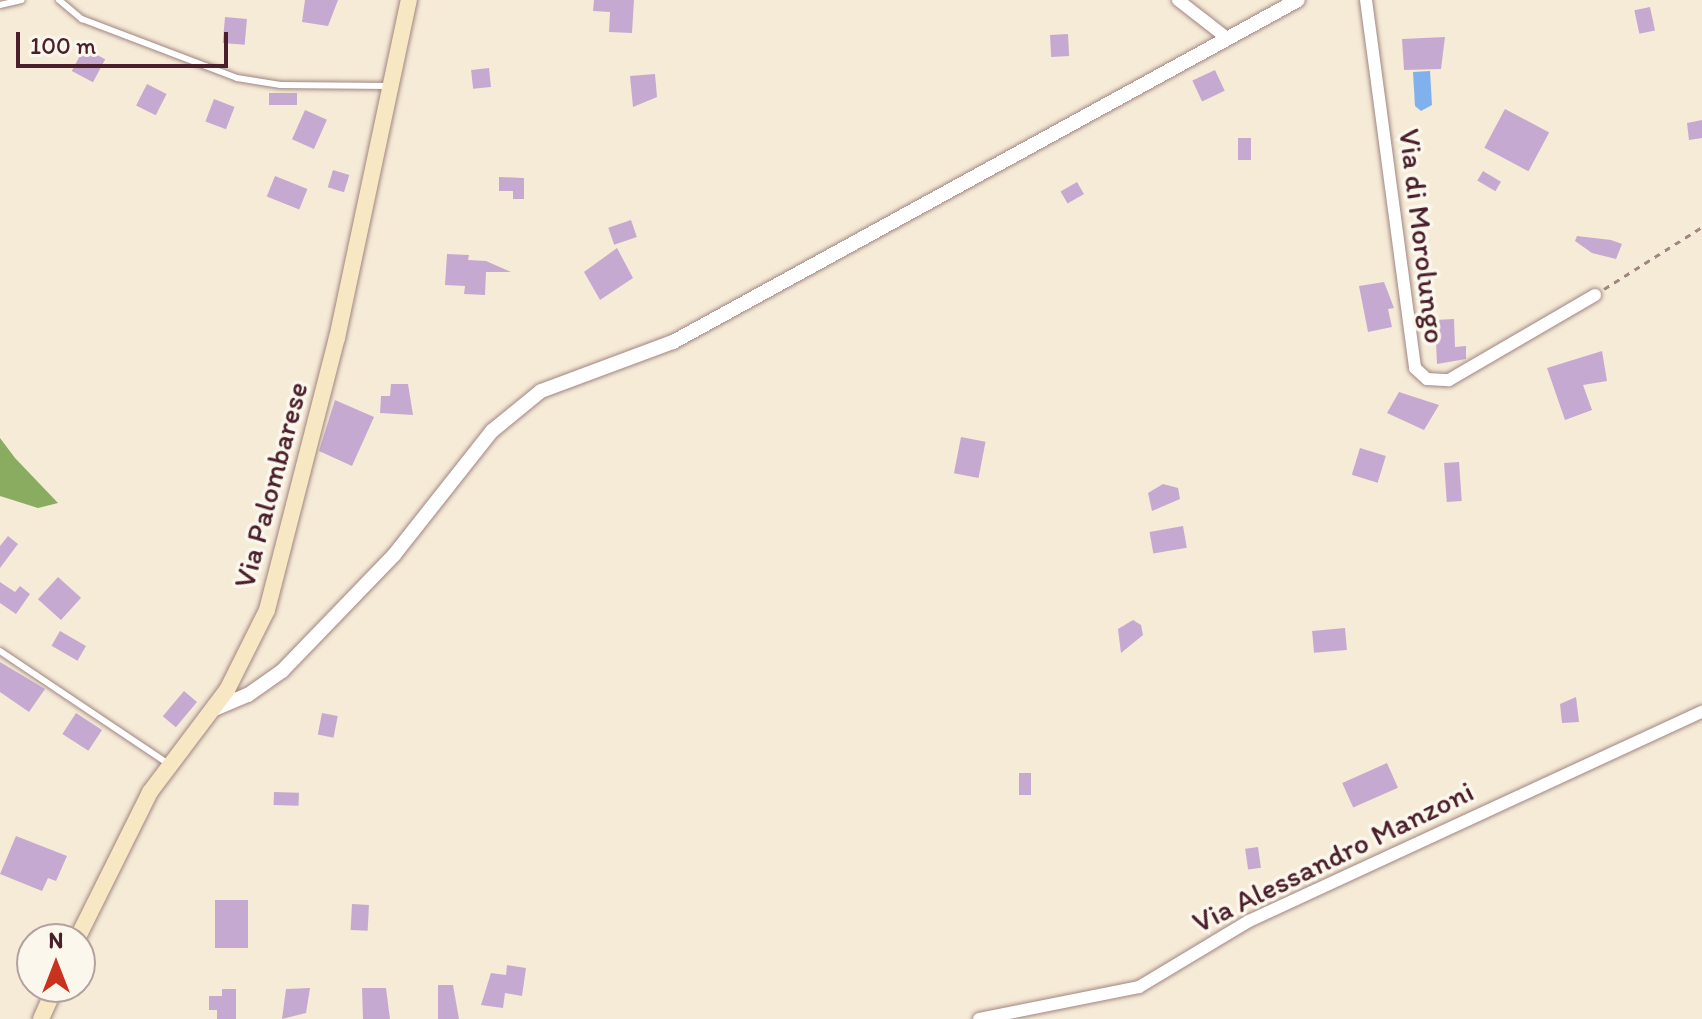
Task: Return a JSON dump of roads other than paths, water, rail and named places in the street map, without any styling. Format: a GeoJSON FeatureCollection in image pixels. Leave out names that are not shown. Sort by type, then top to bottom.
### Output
{"type":"FeatureCollection","features":[{"type":"Feature","properties":{"kind":"main road","name":"Via Palombarese"},"geometry":{"type":"LineString","coordinates":[[84,923],[119,849],[169,764],[212,710],[245,659],[275,586],[334,353],[409,0]]}},
{"type":"Feature","properties":{"kind":"street"},"geometry":{"type":"LineString","coordinates":[[1178,0],[1227,38]]}},
{"type":"Feature","properties":{"kind":"street"},"geometry":{"type":"LineString","coordinates":[[212,710],[248,695],[282,671],[394,555],[492,431],[541,391],[673,342],[1298,0]]}},
{"type":"Feature","properties":{"kind":"street","name":"Via di Morolungo"},"geometry":{"type":"LineString","coordinates":[[1366,0],[1415,368],[1427,379],[1449,380],[1595,295]]}},
{"type":"Feature","properties":{"kind":"street","name":"Via Alessandro Manzoni"},"geometry":{"type":"LineString","coordinates":[[979,1019],[1139,987],[1249,921],[1702,712]]}},
{"type":"Feature","properties":{"kind":"lane"},"geometry":{"type":"LineString","coordinates":[[0,5],[21,0]]}},
{"type":"Feature","properties":{"kind":"lane"},"geometry":{"type":"LineString","coordinates":[[59,0],[82,19],[237,78],[271,85],[392,86]]}},
{"type":"Feature","properties":{"kind":"lane"},"geometry":{"type":"LineString","coordinates":[[0,651],[169,764]]}},
{"type":"Feature","properties":{"kind":"water"},"geometry":{"type":"Polygon","coordinates":[[[1430,71],[1432,105],[1421,111],[1415,106],[1413,72],[1430,71]]]}}]}
